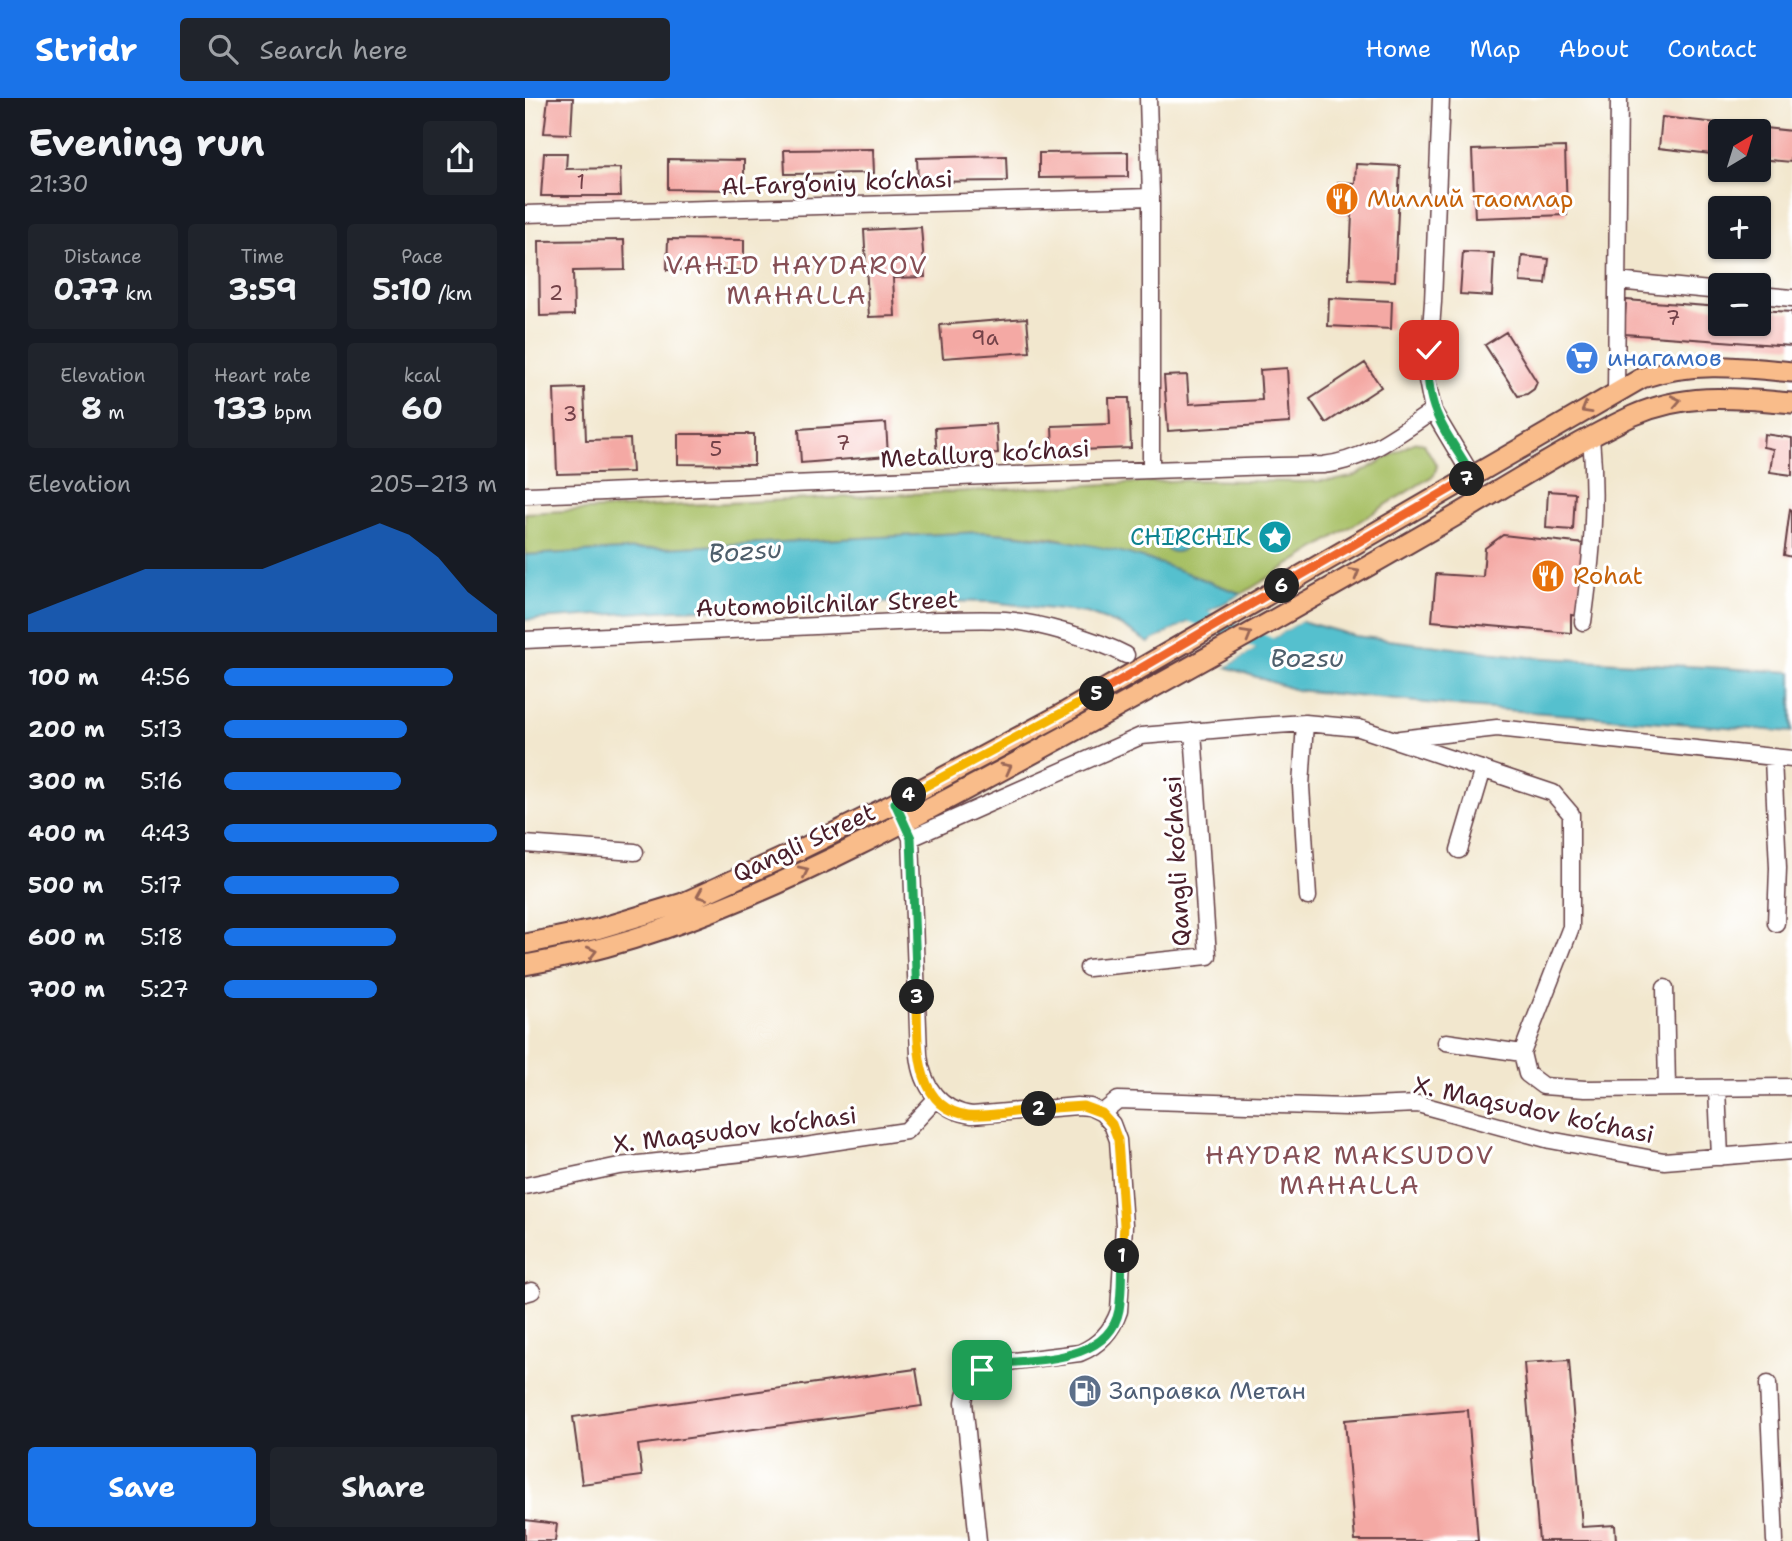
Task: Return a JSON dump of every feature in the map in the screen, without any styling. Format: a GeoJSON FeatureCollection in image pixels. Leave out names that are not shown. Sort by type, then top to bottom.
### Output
{"type":"FeatureCollection","features":[{"type":"Feature","properties":{"kind":"main road","name":"Qangli Street"},"geometry":{"type":"LineString","coordinates":[[525,944],[606,927],[683,903],[895,803],[1060,715],[1616,391],[1654,374],[1688,368],[1734,367],[1792,372]]}},
{"type":"Feature","properties":{"kind":"main road","name":"Qangli Street"},"geometry":{"type":"LineString","coordinates":[[525,965],[607,948],[691,921],[908,831],[1591,437],[1646,410],[1687,399],[1731,398],[1792,403]]}},
{"type":"Feature","properties":{"kind":"main road"},"geometry":{"type":"LineString","coordinates":[[1472,475],[1486,499]]}},
{"type":"Feature","properties":{"kind":"main road"},"geometry":{"type":"LineString","coordinates":[[895,803],[908,831]]}},
{"type":"Feature","properties":{"kind":"street"},"geometry":{"type":"LineString","coordinates":[[1148,98],[1151,197],[1151,469]]}},
{"type":"Feature","properties":{"kind":"street"},"geometry":{"type":"LineString","coordinates":[[1441,98],[1428,394],[1433,411],[1472,475]]}},
{"type":"Feature","properties":{"kind":"street"},"geometry":{"type":"LineString","coordinates":[[1616,391],[1619,98]]}},
{"type":"Feature","properties":{"kind":"street","name":"Al-Farg‘oniy ko‘chasi"},"geometry":{"type":"LineString","coordinates":[[525,214],[1151,197]]}},
{"type":"Feature","properties":{"kind":"street"},"geometry":{"type":"LineString","coordinates":[[1617,281],[1708,290]]}},
{"type":"Feature","properties":{"kind":"street"},"geometry":{"type":"LineString","coordinates":[[1771,296],[1792,298]]}},
{"type":"Feature","properties":{"kind":"street","name":"Metallurg ko‘chasi"},"geometry":{"type":"LineString","coordinates":[[525,495],[1151,469],[1323,465],[1363,455],[1433,411]]}},
{"type":"Feature","properties":{"kind":"street"},"geometry":{"type":"LineString","coordinates":[[1583,622],[1594,542],[1591,437]]}},
{"type":"Feature","properties":{"kind":"street","name":"Automobilchilar Street"},"geometry":{"type":"LineString","coordinates":[[525,640],[939,620],[1006,620],[1100,643],[1126,655]]}},
{"type":"Feature","properties":{"kind":"street"},"geometry":{"type":"LineString","coordinates":[[1305,723],[1301,786],[1308,897]]}},
{"type":"Feature","properties":{"kind":"street"},"geometry":{"type":"LineString","coordinates":[[978,1541],[964,1402],[969,1384],[982,1370],[995,1364],[1080,1353],[1109,1330],[1119,1311],[1124,1225],[1118,1140],[1112,1124],[1102,1113],[1090,1107],[1077,1105],[972,1115],[949,1109],[927,1085],[920,1065],[908,831],[1141,736],[1305,723],[1360,728],[1553,793],[1571,814],[1571,927],[1522,1053],[1527,1074],[1543,1086],[1585,1089],[1792,1087]]}},
{"type":"Feature","properties":{"kind":"street"},"geometry":{"type":"LineString","coordinates":[[1395,739],[1497,728],[1792,759]]}},
{"type":"Feature","properties":{"kind":"street","name":"Qangli ko‘chasi"},"geometry":{"type":"LineString","coordinates":[[1088,968],[1208,956],[1193,731]]}},
{"type":"Feature","properties":{"kind":"street"},"geometry":{"type":"LineString","coordinates":[[1773,758],[1778,868],[1776,923]]}},
{"type":"Feature","properties":{"kind":"street"},"geometry":{"type":"LineString","coordinates":[[1459,850],[1483,769]]}},
{"type":"Feature","properties":{"kind":"street"},"geometry":{"type":"LineString","coordinates":[[525,844],[635,852]]}},
{"type":"Feature","properties":{"kind":"street"},"geometry":{"type":"LineString","coordinates":[[1665,988],[1667,1088]]}},
{"type":"Feature","properties":{"kind":"street"},"geometry":{"type":"LineString","coordinates":[[1446,1042],[1522,1053]]}},
{"type":"Feature","properties":{"kind":"street"},"geometry":{"type":"LineString","coordinates":[[1717,1088],[1720,1157]]}},
{"type":"Feature","properties":{"kind":"street","name":"X. Maqsudov ko‘chasi"},"geometry":{"type":"LineString","coordinates":[[525,1186],[619,1167],[792,1149],[906,1131],[937,1098]]}},
{"type":"Feature","properties":{"kind":"street","name":"X. Maqsudov ko‘chasi"},"geometry":{"type":"LineString","coordinates":[[1102,1113],[1118,1100],[1347,1107],[1418,1104],[1550,1140],[1664,1161],[1792,1151]]}},
{"type":"Feature","properties":{"kind":"street"},"geometry":{"type":"LineString","coordinates":[[1768,1384],[1775,1541]]}},
{"type":"Feature","properties":{"kind":"green space"},"geometry":{"type":"Polygon","coordinates":[[[1418,442],[1424,444],[1437,466],[1434,475],[1242,594],[1147,559],[1051,537],[981,532],[525,555],[525,513],[1191,480],[1337,480],[1355,476],[1418,442]]]}},
{"type":"Feature","properties":{"kind":"water"},"geometry":{"type":"Polygon","coordinates":[[[1175,528],[1183,532],[1187,540],[1183,548],[1175,552],[1167,548],[1163,540],[1167,532],[1175,528]]]}},
{"type":"Feature","properties":{"kind":"water"},"geometry":{"type":"Polygon","coordinates":[[[981,532],[1044,538],[1105,548],[1158,563],[1242,594],[1149,643],[1120,625],[1086,613],[991,602],[935,601],[674,610],[525,620],[525,555],[981,532]]]}},
{"type":"Feature","properties":{"kind":"water","name":"Bozsu"},"geometry":{"type":"Polygon","coordinates":[[[1301,621],[1355,636],[1529,657],[1792,672],[1792,732],[1466,707],[1296,690],[1226,667],[1301,621]]]}},
{"type":"Feature","properties":{"kind":"pier"},"geometry":{"type":"Polygon","coordinates":[[[1245,593],[1244,597],[1153,645],[1149,643],[1245,593]]]}},
{"type":"Feature","properties":{"kind":"pier"},"geometry":{"type":"Polygon","coordinates":[[[1300,618],[1305,619],[1222,667],[1300,618]]]}},
{"type":"Feature","properties":{"kind":"building"},"geometry":{"type":"Polygon","coordinates":[[[548,98],[573,98],[571,134],[544,133],[548,98]]]}},
{"type":"Feature","properties":{"kind":"building"},"geometry":{"type":"Polygon","coordinates":[[[1662,117],[1708,122],[1708,154],[1659,148],[1662,117]]]}},
{"type":"Feature","properties":{"kind":"building"},"geometry":{"type":"Polygon","coordinates":[[[1771,129],[1792,131],[1791,162],[1771,160],[1771,129]]]}},
{"type":"Feature","properties":{"kind":"building"},"geometry":{"type":"Polygon","coordinates":[[[1565,147],[1567,215],[1475,218],[1472,150],[1565,147]]]}},
{"type":"Feature","properties":{"kind":"building"},"geometry":{"type":"Polygon","coordinates":[[[873,149],[874,173],[785,174],[784,150],[873,149]]]}},
{"type":"Feature","properties":{"kind":"building"},"geometry":{"type":"Polygon","coordinates":[[[1128,152],[1128,177],[1039,178],[1039,153],[1128,152]]]}},
{"type":"Feature","properties":{"kind":"building"},"geometry":{"type":"Polygon","coordinates":[[[544,153],[567,153],[566,169],[620,168],[621,196],[541,196],[544,153]]]}},
{"type":"Feature","properties":{"kind":"building"},"geometry":{"type":"Polygon","coordinates":[[[1006,156],[1007,181],[918,182],[917,158],[1006,156]]]}},
{"type":"Feature","properties":{"kind":"building"},"geometry":{"type":"Polygon","coordinates":[[[668,159],[744,160],[744,190],[668,189],[668,159]]]}},
{"type":"Feature","properties":{"kind":"building"},"geometry":{"type":"Polygon","coordinates":[[[1356,164],[1400,166],[1395,281],[1349,279],[1352,215],[1337,214],[1338,182],[1355,183],[1356,164]]]}},
{"type":"Feature","properties":{"kind":"building"},"geometry":{"type":"Polygon","coordinates":[[[921,227],[925,277],[893,278],[895,316],[869,317],[864,230],[921,227]]]}},
{"type":"Feature","properties":{"kind":"building"},"geometry":{"type":"Polygon","coordinates":[[[668,239],[744,240],[744,270],[667,270],[668,239]]]}},
{"type":"Feature","properties":{"kind":"building"},"geometry":{"type":"Polygon","coordinates":[[[624,240],[625,270],[573,271],[574,315],[540,316],[539,241],[624,240]]]}},
{"type":"Feature","properties":{"kind":"building"},"geometry":{"type":"Polygon","coordinates":[[[1463,252],[1494,253],[1492,296],[1460,294],[1463,252]]]}},
{"type":"Feature","properties":{"kind":"building"},"geometry":{"type":"Polygon","coordinates":[[[1522,256],[1549,259],[1546,284],[1520,282],[1522,256]]]}},
{"type":"Feature","properties":{"kind":"building"},"geometry":{"type":"Polygon","coordinates":[[[1329,298],[1392,301],[1391,329],[1328,326],[1329,298]]]}},
{"type":"Feature","properties":{"kind":"building"},"geometry":{"type":"Polygon","coordinates":[[[1626,300],[1708,306],[1708,336],[1771,336],[1771,311],[1792,312],[1792,346],[1624,334],[1626,300]]]}},
{"type":"Feature","properties":{"kind":"building"},"geometry":{"type":"Polygon","coordinates":[[[1027,318],[1030,352],[943,358],[940,325],[1027,318]]]}},
{"type":"Feature","properties":{"kind":"building"},"geometry":{"type":"Polygon","coordinates":[[[1506,332],[1537,382],[1534,389],[1527,394],[1518,396],[1485,345],[1506,332]]]}},
{"type":"Feature","properties":{"kind":"building"},"geometry":{"type":"Polygon","coordinates":[[[1365,363],[1381,387],[1326,423],[1310,399],[1365,363]]]}},
{"type":"Feature","properties":{"kind":"building"},"geometry":{"type":"Polygon","coordinates":[[[1287,368],[1290,423],[1168,431],[1164,376],[1187,375],[1189,404],[1262,400],[1260,370],[1287,368]]]}},
{"type":"Feature","properties":{"kind":"building"},"geometry":{"type":"Polygon","coordinates":[[[584,388],[586,440],[630,439],[632,472],[557,474],[554,389],[584,388]]]}},
{"type":"Feature","properties":{"kind":"building"},"geometry":{"type":"Polygon","coordinates":[[[1109,398],[1129,398],[1131,448],[1053,451],[1052,426],[1110,424],[1109,398]]]}},
{"type":"Feature","properties":{"kind":"building"},"geometry":{"type":"Polygon","coordinates":[[[886,423],[888,456],[801,463],[799,429],[886,423]]]}},
{"type":"Feature","properties":{"kind":"building"},"geometry":{"type":"Polygon","coordinates":[[[996,424],[998,453],[937,457],[935,428],[996,424]]]}},
{"type":"Feature","properties":{"kind":"building"},"geometry":{"type":"Polygon","coordinates":[[[678,434],[754,434],[754,465],[678,464],[678,434]]]}},
{"type":"Feature","properties":{"kind":"building"},"geometry":{"type":"Polygon","coordinates":[[[1764,434],[1792,438],[1792,475],[1770,472],[1773,449],[1763,447],[1764,434]]]}},
{"type":"Feature","properties":{"kind":"building"},"geometry":{"type":"Polygon","coordinates":[[[1548,491],[1575,493],[1573,530],[1546,528],[1548,491]]]}},
{"type":"Feature","properties":{"kind":"building"},"geometry":{"type":"Polygon","coordinates":[[[1790,509],[1792,510],[1792,557],[1784,555],[1790,509]]]}},
{"type":"Feature","properties":{"kind":"building"},"geometry":{"type":"Polygon","coordinates":[[[1503,535],[1585,544],[1577,616],[1571,615],[1571,633],[1432,621],[1436,574],[1483,577],[1485,548],[1503,535]]]}},
{"type":"Feature","properties":{"kind":"building"},"geometry":{"type":"Polygon","coordinates":[[[1569,1360],[1582,1527],[1615,1525],[1616,1541],[1539,1541],[1524,1363],[1569,1360]]]}},
{"type":"Feature","properties":{"kind":"building"},"geometry":{"type":"Polygon","coordinates":[[[916,1369],[922,1406],[638,1445],[642,1476],[582,1484],[573,1417],[916,1369]]]}},
{"type":"Feature","properties":{"kind":"building"},"geometry":{"type":"Polygon","coordinates":[[[1468,1410],[1478,1541],[1355,1541],[1345,1420],[1468,1410]]]}},
{"type":"Feature","properties":{"kind":"building"},"geometry":{"type":"Polygon","coordinates":[[[525,1520],[557,1524],[555,1541],[525,1541],[525,1520]]]}},
{"type":"Feature","properties":{"kind":"waterway","name":"Bozsu"},"geometry":{"type":"LineString","coordinates":[[1182,610],[1285,652]]}},
{"type":"Feature","properties":{"kind":"place","name":"Миллий таомлар"},"geometry":{"type":"Point","coordinates":[1342,199]}},
{"type":"Feature","properties":{"kind":"place","name":"инагамов"},"geometry":{"type":"Point","coordinates":[1582,358]}},
{"type":"Feature","properties":{"kind":"place","name":"CHIRCHIK"},"geometry":{"type":"Point","coordinates":[1275,537]}},
{"type":"Feature","properties":{"kind":"place","name":"Rohat"},"geometry":{"type":"Point","coordinates":[1548,576]}},
{"type":"Feature","properties":{"kind":"place","name":"Заправка Метан"},"geometry":{"type":"Point","coordinates":[1085,1391]}},
{"type":"Feature","properties":{"kind":"district","name":"VAHID HAYDAROV MAHALLA"},"geometry":{"type":"Point","coordinates":[797,280]}},
{"type":"Feature","properties":{"kind":"district","name":"HAYDAR MAKSUDOV MAHALLA"},"geometry":{"type":"Point","coordinates":[1350,1170]}},
{"type":"Feature","properties":{"kind":"route"},"geometry":{"type":"LineString","coordinates":[[982,1370],[995,1364],[1080,1353],[1099,1341],[1113,1324],[1119,1311],[1124,1225],[1118,1140],[1108,1118],[1090,1107],[1077,1105],[960,1114],[940,1102],[927,1085],[922,1075],[919,1055],[911,838],[895,803],[1060,715],[1472,475],[1433,411],[1427,380],[1429,350]]}}]}
